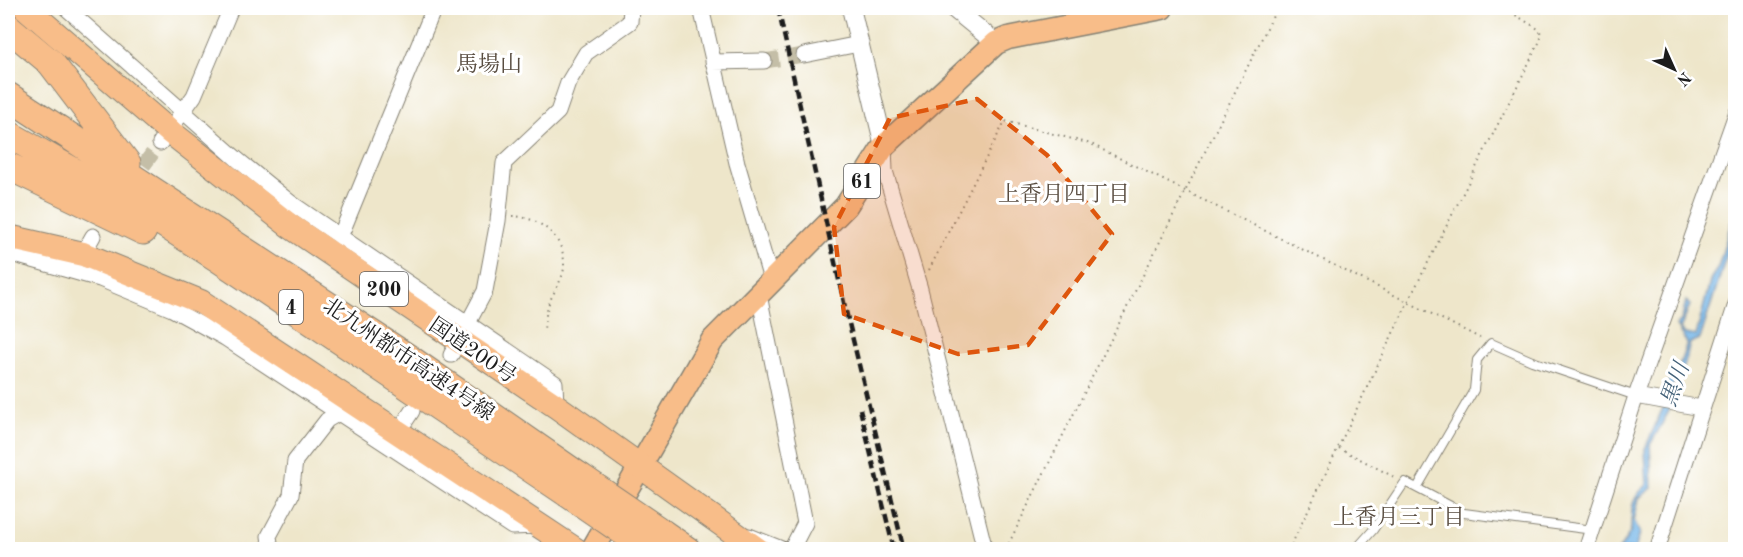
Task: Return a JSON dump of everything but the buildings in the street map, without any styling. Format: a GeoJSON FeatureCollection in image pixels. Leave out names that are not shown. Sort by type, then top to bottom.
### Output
{"type":"FeatureCollection","features":[{"type":"Feature","properties":{"kind":"highway","name":"国道200号"},"geometry":{"type":"LineString","coordinates":[[26,8],[290,226],[459,339],[758,549]]}},
{"type":"Feature","properties":{"kind":"highway"},"geometry":{"type":"LineString","coordinates":[[8,27],[51,63],[110,143],[159,192]]}},
{"type":"Feature","properties":{"kind":"highway","name":"北九州都市高速4号線"},"geometry":{"type":"LineString","coordinates":[[8,96],[159,192],[411,359],[573,485]]}},
{"type":"Feature","properties":{"kind":"highway","name":"北九州都市高速4号線"},"geometry":{"type":"LineString","coordinates":[[8,134],[147,213],[399,379],[573,485],[655,541],[687,549]]}},
{"type":"Feature","properties":{"kind":"highway"},"geometry":{"type":"LineString","coordinates":[[8,166],[123,219],[399,379]]}},
{"type":"Feature","properties":{"kind":"highway"},"geometry":{"type":"LineString","coordinates":[[8,237],[84,254],[201,302],[394,439],[576,549]]}},
{"type":"Feature","properties":{"kind":"main road","name":"61"},"geometry":{"type":"LineString","coordinates":[[592,549],[712,341],[846,206],[884,146],[996,43],[1008,38],[1162,8]]}},
{"type":"Feature","properties":{"kind":"street"},"geometry":{"type":"LineString","coordinates":[[66,8],[171,129],[264,181],[340,237],[459,339],[485,291],[498,221],[504,163],[558,112],[568,82],[586,53],[630,22],[631,8]]}},
{"type":"Feature","properties":{"kind":"street"},"geometry":{"type":"LineString","coordinates":[[171,129],[194,96],[231,8]]}},
{"type":"Feature","properties":{"kind":"street"},"geometry":{"type":"LineString","coordinates":[[340,237],[434,8]]}},
{"type":"Feature","properties":{"kind":"street"},"geometry":{"type":"LineString","coordinates":[[701,8],[766,289],[805,523],[791,549]]}},
{"type":"Feature","properties":{"kind":"street"},"geometry":{"type":"LineString","coordinates":[[852,8],[884,146],[885,171],[920,289],[985,549]]}},
{"type":"Feature","properties":{"kind":"street"},"geometry":{"type":"LineString","coordinates":[[953,8],[996,43]]}},
{"type":"Feature","properties":{"kind":"street"},"geometry":{"type":"LineString","coordinates":[[804,55],[859,44]]}},
{"type":"Feature","properties":{"kind":"street"},"geometry":{"type":"LineString","coordinates":[[713,62],[764,61]]}},
{"type":"Feature","properties":{"kind":"street"},"geometry":{"type":"LineString","coordinates":[[1586,549],[1641,396],[1736,114]]}},
{"type":"Feature","properties":{"kind":"street"},"geometry":{"type":"LineString","coordinates":[[8,253],[84,254]]}},
{"type":"Feature","properties":{"kind":"street"},"geometry":{"type":"LineString","coordinates":[[1657,549],[1697,408],[1736,304]]}},
{"type":"Feature","properties":{"kind":"street"},"geometry":{"type":"LineString","coordinates":[[1641,396],[1697,408]]}},
{"type":"Feature","properties":{"kind":"street"},"geometry":{"type":"LineString","coordinates":[[271,549],[269,536],[291,495],[295,461],[327,420],[348,408]]}},
{"type":"Feature","properties":{"kind":"street"},"geometry":{"type":"LineString","coordinates":[[394,439],[412,411]]}},
{"type":"Feature","properties":{"kind":"street"},"geometry":{"type":"LineString","coordinates":[[727,528],[784,549]]}},
{"type":"Feature","properties":{"kind":"lane"},"geometry":{"type":"LineString","coordinates":[[1417,488],[1474,390],[1477,360],[1491,343],[1532,361],[1641,396]]}},
{"type":"Feature","properties":{"kind":"lane"},"geometry":{"type":"LineString","coordinates":[[1355,549],[1373,530],[1405,482],[1464,513],[1593,530]]}},
{"type":"Feature","properties":{"kind":"path"},"geometry":{"type":"LineString","coordinates":[[1007,549],[1277,8]]}},
{"type":"Feature","properties":{"kind":"path"},"geometry":{"type":"LineString","coordinates":[[1289,549],[1408,302],[1541,39],[1540,30],[1504,8]]}},
{"type":"Feature","properties":{"kind":"path"},"geometry":{"type":"LineString","coordinates":[[920,289],[1005,122],[1091,144],[1491,343]]}},
{"type":"Feature","properties":{"kind":"path"},"geometry":{"type":"LineString","coordinates":[[498,221],[508,216],[525,217],[545,225],[559,241],[564,267],[548,306],[544,329]]}},
{"type":"Feature","properties":{"kind":"path"},"geometry":{"type":"LineString","coordinates":[[1339,448],[1405,482]]}},
{"type":"Feature","properties":{"kind":"highlighted area"},"geometry":{"type":"Polygon","coordinates":[[[977,99],[1047,155],[1112,234],[1028,345],[958,354],[844,314],[834,227],[890,118],[977,99]]]}},
{"type":"Feature","properties":{"kind":"water"},"geometry":{"type":"Polygon","coordinates":[[[1735,210],[1735,229],[1700,339],[1690,343],[1683,370],[1673,382],[1670,409],[1650,445],[1652,488],[1639,498],[1634,520],[1640,533],[1635,549],[1619,550],[1631,530],[1635,499],[1647,485],[1645,449],[1663,408],[1669,378],[1678,369],[1687,343],[1676,326],[1682,319],[1686,301],[1690,305],[1680,329],[1685,334],[1696,336],[1711,278],[1718,268],[1735,210]]]}},
{"type":"Feature","properties":{"kind":"tunnel"},"geometry":{"type":"LineString","coordinates":[[764,61],[804,55]]}},
{"type":"Feature","properties":{"kind":"tunnel"},"geometry":{"type":"LineString","coordinates":[[130,184],[160,143]]}},
{"type":"Feature","properties":{"kind":"railway"},"geometry":{"type":"LineString","coordinates":[[778,8],[845,307],[904,550]]}},
{"type":"Feature","properties":{"kind":"railway"},"geometry":{"type":"LineString","coordinates":[[860,409],[894,550]]}},
{"type":"Feature","properties":{"kind":"district","name":"馬場山"},"geometry":{"type":"Point","coordinates":[489,63]}},
{"type":"Feature","properties":{"kind":"district","name":"上香月四丁目"},"geometry":{"type":"Point","coordinates":[1064,193]}},
{"type":"Feature","properties":{"kind":"district","name":"上香月三丁目"},"geometry":{"type":"Point","coordinates":[1399,516]}},
{"type":"Feature","properties":{"kind":"water label","name":"黒川"},"geometry":{"type":"Point","coordinates":[1674,384]}}]}
